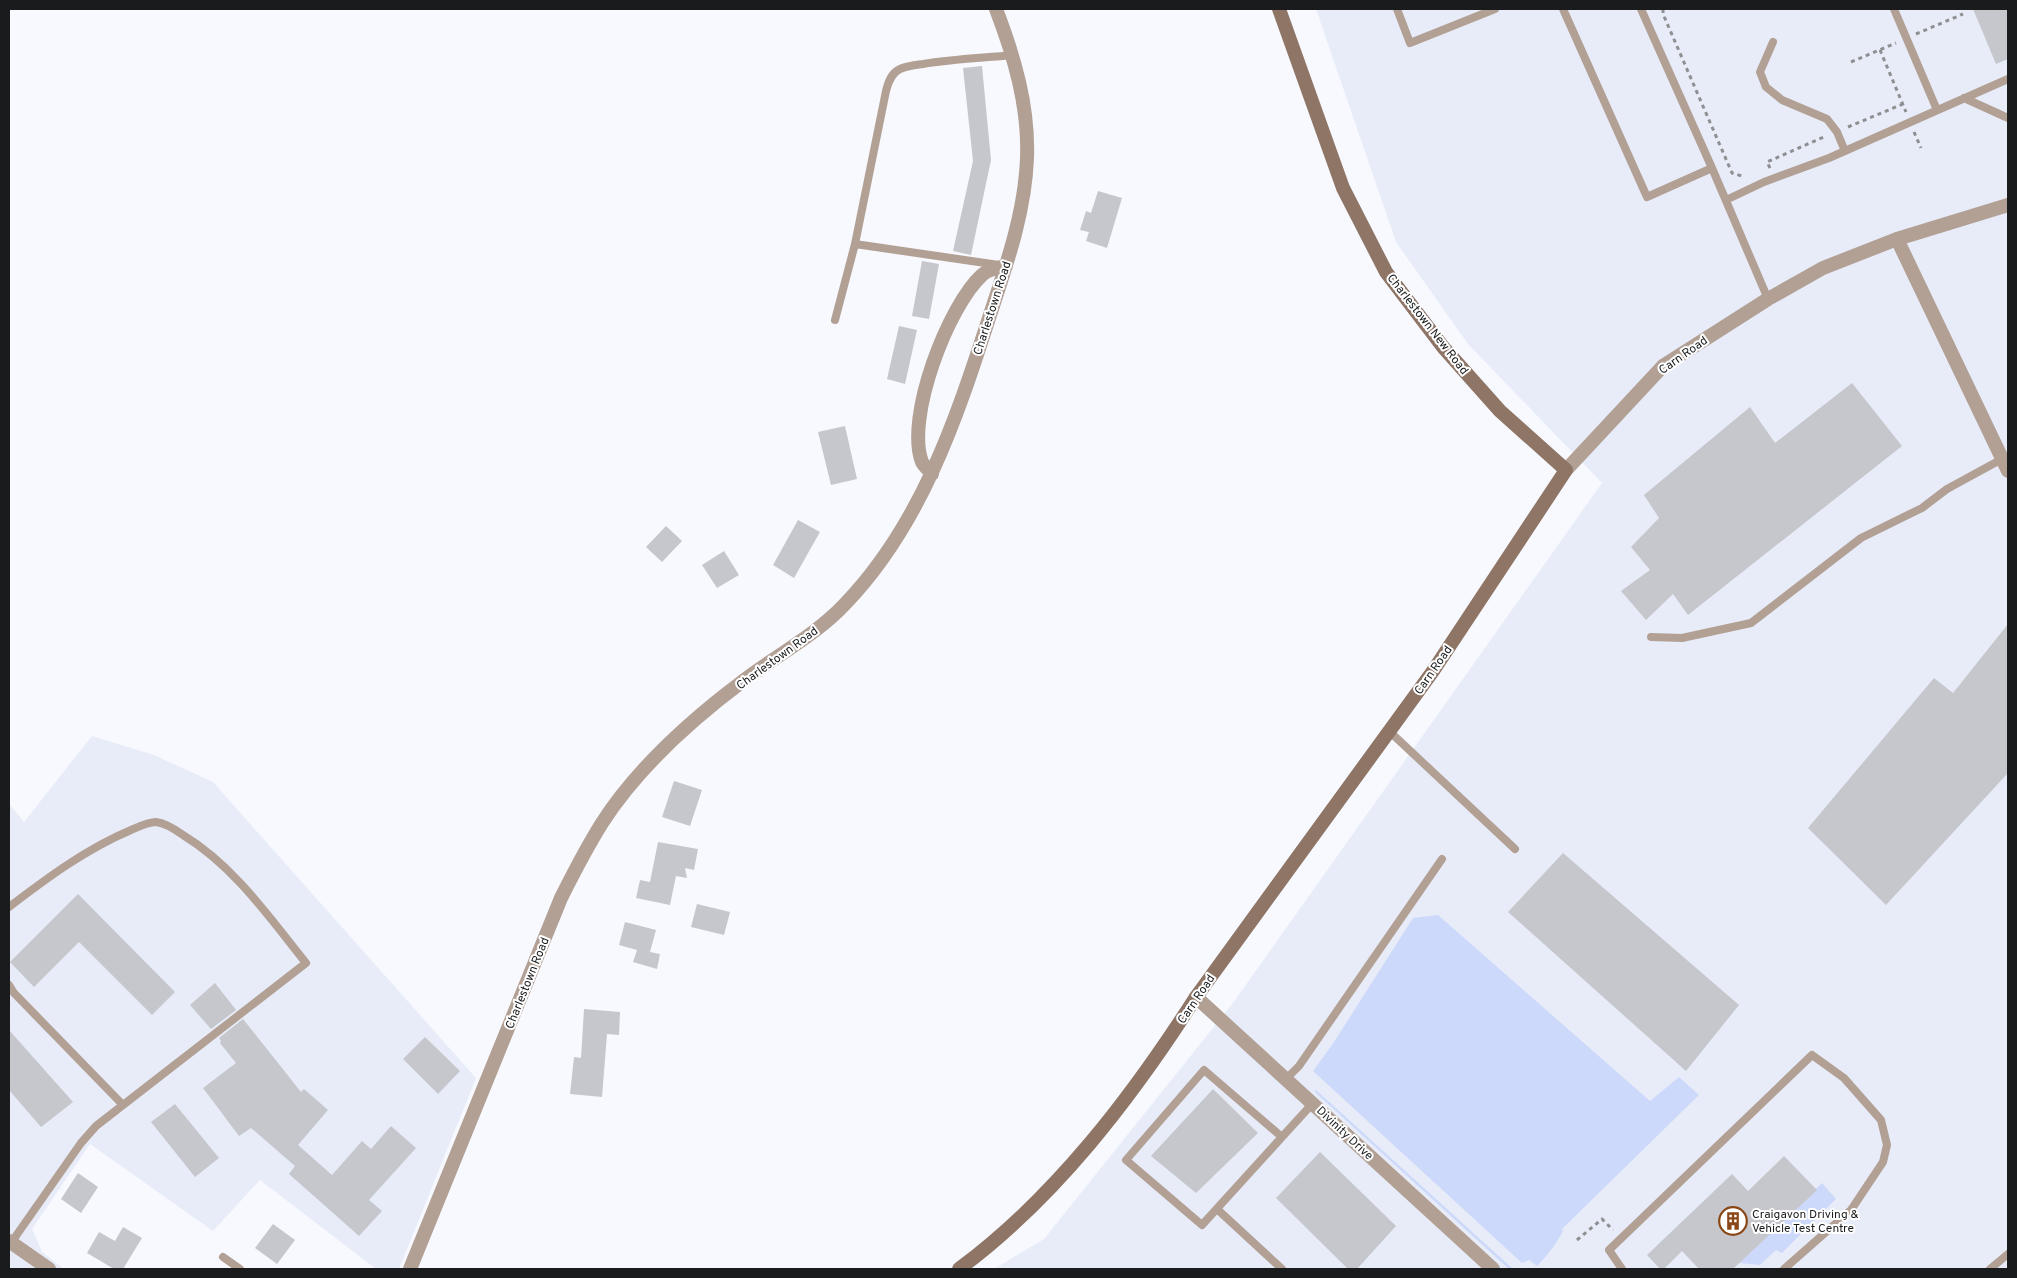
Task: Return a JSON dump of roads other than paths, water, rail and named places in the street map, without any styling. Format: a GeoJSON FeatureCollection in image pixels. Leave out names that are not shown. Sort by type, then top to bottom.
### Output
{"type":"FeatureCollection","features":[{"type":"Feature","properties":{"kind":"main road","name":"Charlestown New Road"},"geometry":{"type":"LineString","coordinates":[[1279,9],[1343,188],[1386,272],[1443,347],[1500,411],[1566,470]]}},
{"type":"Feature","properties":{"kind":"main road","name":"Carn Road"},"geometry":{"type":"LineString","coordinates":[[959,1269],[976,1256],[1068,1170],[1161,1051],[1196,997],[1433,671],[1566,470]]}},
{"type":"Feature","properties":{"kind":"street","name":"Charlestown Road"},"geometry":{"type":"LineString","coordinates":[[410,1269],[562,898],[584,853],[603,821],[646,767],[678,735],[738,685],[821,626],[843,607],[860,588],[891,544],[907,520],[932,474],[950,432],[1006,266],[1024,196],[1028,157],[1025,113],[1013,55],[996,9]]}},
{"type":"Feature","properties":{"kind":"street","name":"Carn Road"},"geometry":{"type":"LineString","coordinates":[[1566,470],[1663,366],[1768,299],[1823,268],[1897,239],[2008,205]]}},
{"type":"Feature","properties":{"kind":"street"},"geometry":{"type":"LineString","coordinates":[[1897,239],[2005,465]]}},
{"type":"Feature","properties":{"kind":"street"},"geometry":{"type":"LineString","coordinates":[[932,474],[923,464],[919,432],[927,382],[941,340],[971,289],[982,275],[988,271],[1006,266]]}},
{"type":"Feature","properties":{"kind":"street","name":"Divinity Drive"},"geometry":{"type":"LineString","coordinates":[[1196,997],[1493,1269]]}},
{"type":"Feature","properties":{"kind":"street"},"geometry":{"type":"LineString","coordinates":[[10,1242],[50,1269]]}},
{"type":"Feature","properties":{"kind":"lane"},"geometry":{"type":"LineString","coordinates":[[1397,9],[1410,43],[1495,9]]}},
{"type":"Feature","properties":{"kind":"lane"},"geometry":{"type":"LineString","coordinates":[[1563,9],[1647,198],[1712,168]]}},
{"type":"Feature","properties":{"kind":"lane"},"geometry":{"type":"LineString","coordinates":[[1641,9],[1768,299]]}},
{"type":"Feature","properties":{"kind":"lane"},"geometry":{"type":"LineString","coordinates":[[1894,9],[1937,110]]}},
{"type":"Feature","properties":{"kind":"lane"},"geometry":{"type":"LineString","coordinates":[[1773,42],[1760,72],[1766,87],[1782,100],[1827,119],[1836,132],[1844,151]]}},
{"type":"Feature","properties":{"kind":"lane"},"geometry":{"type":"LineString","coordinates":[[835,320],[855,244],[886,91],[894,74],[899,69],[936,62],[1013,55]]}},
{"type":"Feature","properties":{"kind":"lane"},"geometry":{"type":"LineString","coordinates":[[1726,200],[1764,182],[1844,151],[2008,78]]}},
{"type":"Feature","properties":{"kind":"lane"},"geometry":{"type":"LineString","coordinates":[[1964,98],[2008,118]]}},
{"type":"Feature","properties":{"kind":"lane"},"geometry":{"type":"LineString","coordinates":[[855,244],[1006,266]]}},
{"type":"Feature","properties":{"kind":"lane"},"geometry":{"type":"LineString","coordinates":[[1652,637],[1682,638],[1751,623],[1861,538],[1922,508],[1947,489],[2005,465]]}},
{"type":"Feature","properties":{"kind":"lane"},"geometry":{"type":"LineString","coordinates":[[1389,731],[1515,850]]}},
{"type":"Feature","properties":{"kind":"lane"},"geometry":{"type":"LineString","coordinates":[[9,906],[105,841],[140,826],[156,822],[174,829],[202,846],[224,866],[248,891],[306,963],[96,1126],[81,1143],[10,1242]]}},
{"type":"Feature","properties":{"kind":"lane"},"geometry":{"type":"LineString","coordinates":[[1285,1080],[1298,1066],[1442,859]]}},
{"type":"Feature","properties":{"kind":"lane"},"geometry":{"type":"LineString","coordinates":[[9,985],[14,993],[123,1105]]}},
{"type":"Feature","properties":{"kind":"lane"},"geometry":{"type":"LineString","coordinates":[[1622,1269],[1609,1250],[1812,1055],[1844,1078],[1880,1120],[1886,1145],[1883,1162],[1851,1210],[1784,1269]]}},
{"type":"Feature","properties":{"kind":"lane"},"geometry":{"type":"LineString","coordinates":[[1282,1137],[1204,1070],[1126,1160],[1202,1225],[1313,1103]]}},
{"type":"Feature","properties":{"kind":"lane"},"geometry":{"type":"LineString","coordinates":[[1217,1209],[1282,1269]]}},
{"type":"Feature","properties":{"kind":"lane"},"geometry":{"type":"LineString","coordinates":[[1990,1269],[2008,1254]]}},
{"type":"Feature","properties":{"kind":"lane"},"geometry":{"type":"LineString","coordinates":[[223,1257],[240,1269]]}},
{"type":"Feature","properties":{"kind":"place","name":"Craigavon Driving & Vehicle Test Centre"},"geometry":{"type":"Point","coordinates":[1733,1221]}}]}
